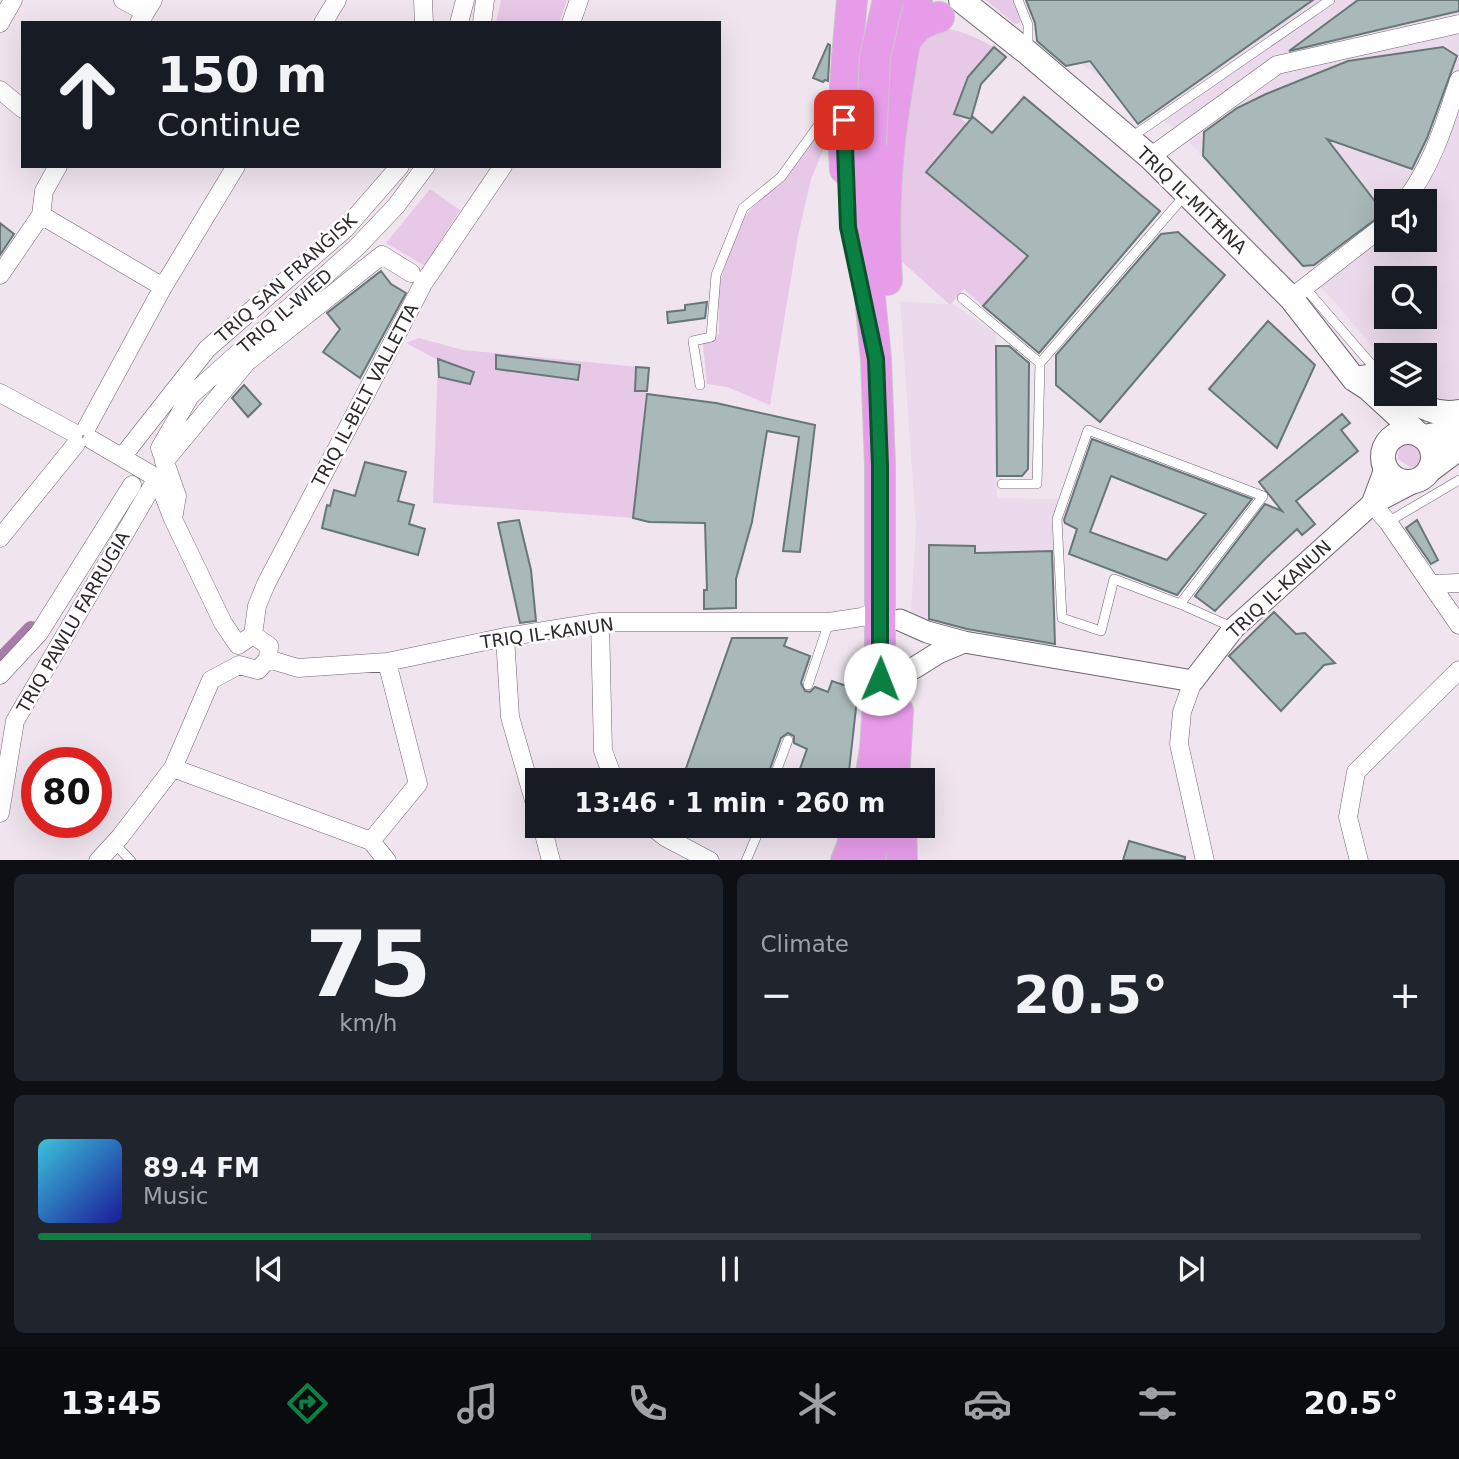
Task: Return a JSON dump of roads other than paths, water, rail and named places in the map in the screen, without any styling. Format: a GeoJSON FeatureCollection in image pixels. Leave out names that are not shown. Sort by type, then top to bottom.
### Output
{"type":"FeatureCollection","features":[{"type":"Feature","properties":{"kind":"highway"},"geometry":{"type":"LineString","coordinates":[[852,0],[843,145],[848,227],[884,360]]}},
{"type":"Feature","properties":{"kind":"highway"},"geometry":{"type":"LineString","coordinates":[[884,360],[865,144],[875,57],[912,6],[923,21],[911,31],[904,45],[887,150],[884,360],[880,466],[887,623],[898,723],[900,768]]}},
{"type":"Feature","properties":{"kind":"highway"},"geometry":{"type":"LineString","coordinates":[[872,768],[887,623]]}},
{"type":"Feature","properties":{"kind":"highway"},"geometry":{"type":"LineString","coordinates":[[863,768],[880,679]]}},
{"type":"Feature","properties":{"kind":"highway"},"geometry":{"type":"LineString","coordinates":[[895,768],[898,723]]}},
{"type":"Feature","properties":{"kind":"highway"},"geometry":{"type":"LineString","coordinates":[[875,748],[876,768]]}},
{"type":"Feature","properties":{"kind":"highway"},"geometry":{"type":"LineString","coordinates":[[846,860],[853,838]]}},
{"type":"Feature","properties":{"kind":"highway"},"geometry":{"type":"LineString","coordinates":[[856,860],[860,838]]}},
{"type":"Feature","properties":{"kind":"highway"},"geometry":{"type":"LineString","coordinates":[[870,860],[873,838]]}},
{"type":"Feature","properties":{"kind":"highway"},"geometry":{"type":"LineString","coordinates":[[889,860],[890,838]]}},
{"type":"Feature","properties":{"kind":"highway"},"geometry":{"type":"LineString","coordinates":[[901,838],[902,860]]}},
{"type":"Feature","properties":{"kind":"main road","name":"TRIQ IL-MITĦNA"},"geometry":{"type":"LineString","coordinates":[[862,0],[873,9],[912,6],[997,29],[1028,53],[1150,157],[1298,293],[1421,435]]}},
{"type":"Feature","properties":{"kind":"main road","name":"TRIQ IL-MITĦNA"},"geometry":{"type":"LineString","coordinates":[[1372,380],[1385,457]]}},
{"type":"Feature","properties":{"kind":"main road"},"geometry":{"type":"LineString","coordinates":[[1419,406],[1450,414],[1459,412]]}},
{"type":"Feature","properties":{"kind":"main road"},"geometry":{"type":"LineString","coordinates":[[1421,435],[1432,448],[1434,455],[1422,475],[1401,482],[1389,474],[1385,457],[1393,436],[1405,431],[1421,435],[1451,432],[1459,428]]}},
{"type":"Feature","properties":{"kind":"main road","name":"TRIQ IL-KANUN"},"geometry":{"type":"LineString","coordinates":[[1422,475],[1459,448]]}},
{"type":"Feature","properties":{"kind":"street"},"geometry":{"type":"LineString","coordinates":[[0,23],[13,0]]}},
{"type":"Feature","properties":{"kind":"street"},"geometry":{"type":"LineString","coordinates":[[123,0],[146,12]]}},
{"type":"Feature","properties":{"kind":"street"},"geometry":{"type":"LineString","coordinates":[[324,21],[337,0]]}},
{"type":"Feature","properties":{"kind":"street"},"geometry":{"type":"LineString","coordinates":[[422,0],[424,21]]}},
{"type":"Feature","properties":{"kind":"street"},"geometry":{"type":"LineString","coordinates":[[459,21],[464,0]]}},
{"type":"Feature","properties":{"kind":"street"},"geometry":{"type":"LineString","coordinates":[[482,21],[485,0]]}},
{"type":"Feature","properties":{"kind":"street"},"geometry":{"type":"LineString","coordinates":[[571,21],[579,0]]}},
{"type":"Feature","properties":{"kind":"street"},"geometry":{"type":"LineString","coordinates":[[1150,157],[1278,65],[1459,24]]}},
{"type":"Feature","properties":{"kind":"street"},"geometry":{"type":"LineString","coordinates":[[1414,189],[1439,142],[1459,80]]}},
{"type":"Feature","properties":{"kind":"street"},"geometry":{"type":"LineString","coordinates":[[0,90],[21,107]]}},
{"type":"Feature","properties":{"kind":"street"},"geometry":{"type":"LineString","coordinates":[[0,275],[41,215],[44,191],[57,168]]}},
{"type":"Feature","properties":{"kind":"street"},"geometry":{"type":"LineString","coordinates":[[0,538],[82,436],[163,287],[235,168]]}},
{"type":"Feature","properties":{"kind":"street","name":"TRIQ SAN FRANĠISK"},"geometry":{"type":"LineString","coordinates":[[122,457],[207,349],[345,229],[398,168]]}},
{"type":"Feature","properties":{"kind":"street","name":"TRIQ IL-WIED"},"geometry":{"type":"LineString","coordinates":[[161,470],[160,449],[190,396],[358,247],[396,206],[424,168]]}},
{"type":"Feature","properties":{"kind":"street","name":"TRIQ IL-BELT VALLETTA"},"geometry":{"type":"LineString","coordinates":[[239,665],[245,640],[266,584],[423,284],[502,168]]}},
{"type":"Feature","properties":{"kind":"street"},"geometry":{"type":"LineString","coordinates":[[41,215],[163,287]]}},
{"type":"Feature","properties":{"kind":"street"},"geometry":{"type":"LineString","coordinates":[[1298,293],[1374,233]]}},
{"type":"Feature","properties":{"kind":"street","name":"TRIQ IL-WIED"},"geometry":{"type":"LineString","coordinates":[[161,470],[247,362],[382,255],[411,273]]}},
{"type":"Feature","properties":{"kind":"street"},"geometry":{"type":"LineString","coordinates":[[0,393],[122,457],[161,470],[173,519],[223,623],[245,640],[269,646],[268,659],[258,670],[239,665],[211,680],[173,768],[115,844],[99,860]]}},
{"type":"Feature","properties":{"kind":"street","name":"TRIQ IL-KANUN"},"geometry":{"type":"LineString","coordinates":[[1372,504],[1385,457]]}},
{"type":"Feature","properties":{"kind":"street","name":"TRIQ PAWLU FARRUGIA"},"geometry":{"type":"LineString","coordinates":[[0,813],[15,721],[161,470]]}},
{"type":"Feature","properties":{"kind":"street","name":"TRIQ IL-KANUN"},"geometry":{"type":"LineString","coordinates":[[1205,860],[1179,744],[1182,712],[1193,681],[1234,628],[1372,504],[1422,475]]}},
{"type":"Feature","properties":{"kind":"street"},"geometry":{"type":"LineString","coordinates":[[0,675],[39,633],[132,485]]}},
{"type":"Feature","properties":{"kind":"street"},"geometry":{"type":"LineString","coordinates":[[1372,504],[1388,522],[1459,625]]}},
{"type":"Feature","properties":{"kind":"street"},"geometry":{"type":"LineString","coordinates":[[1432,584],[1459,583]]}},
{"type":"Feature","properties":{"kind":"street","name":"TRIQ IL-KANUN"},"geometry":{"type":"LineString","coordinates":[[268,659],[298,668],[387,662],[505,637],[600,622],[829,622],[862,617],[964,642],[1193,681]]}},
{"type":"Feature","properties":{"kind":"street"},"geometry":{"type":"LineString","coordinates":[[600,622],[603,751],[609,768]]}},
{"type":"Feature","properties":{"kind":"street","name":"TRIQ IL-KANUN"},"geometry":{"type":"LineString","coordinates":[[829,622],[860,629],[887,623]]}},
{"type":"Feature","properties":{"kind":"street"},"geometry":{"type":"LineString","coordinates":[[505,637],[510,717],[525,769]]}},
{"type":"Feature","properties":{"kind":"street"},"geometry":{"type":"LineString","coordinates":[[914,668],[937,653],[964,642]]}},
{"type":"Feature","properties":{"kind":"street"},"geometry":{"type":"LineString","coordinates":[[372,841],[418,784],[387,662]]}},
{"type":"Feature","properties":{"kind":"street"},"geometry":{"type":"LineString","coordinates":[[1359,860],[1348,817],[1356,772],[1459,670]]}},
{"type":"Feature","properties":{"kind":"street"},"geometry":{"type":"LineString","coordinates":[[173,768],[372,841],[387,860]]}},
{"type":"Feature","properties":{"kind":"street"},"geometry":{"type":"LineString","coordinates":[[545,838],[551,860]]}},
{"type":"Feature","properties":{"kind":"street"},"geometry":{"type":"LineString","coordinates":[[667,838],[710,860]]}},
{"type":"Feature","properties":{"kind":"lane"},"geometry":{"type":"LineString","coordinates":[[1018,0],[1028,26],[1028,53]]}},
{"type":"Feature","properties":{"kind":"lane"},"geometry":{"type":"LineString","coordinates":[[1129,139],[1330,0]]}},
{"type":"Feature","properties":{"kind":"lane"},"geometry":{"type":"LineString","coordinates":[[700,386],[693,341],[712,337],[716,275],[744,208],[781,177],[827,116],[839,95],[845,96]]}},
{"type":"Feature","properties":{"kind":"lane"},"geometry":{"type":"LineString","coordinates":[[1002,484],[1037,484],[1040,363],[1187,192]]}},
{"type":"Feature","properties":{"kind":"lane"},"geometry":{"type":"LineString","coordinates":[[962,298],[1040,363]]}},
{"type":"Feature","properties":{"kind":"lane"},"geometry":{"type":"LineString","coordinates":[[1180,604],[1262,496],[1088,430],[1057,519],[1062,618],[1101,631],[1114,579],[1234,628]]}},
{"type":"Feature","properties":{"kind":"lane"},"geometry":{"type":"LineString","coordinates":[[1388,522],[1459,480]]}},
{"type":"Feature","properties":{"kind":"lane"},"geometry":{"type":"LineString","coordinates":[[808,685],[829,622]]}},
{"type":"Feature","properties":{"kind":"lane"},"geometry":{"type":"LineString","coordinates":[[778,768],[788,740]]}},
{"type":"Feature","properties":{"kind":"lane"},"geometry":{"type":"LineString","coordinates":[[746,860],[756,838]]}},
{"type":"Feature","properties":{"kind":"lane"},"geometry":{"type":"LineString","coordinates":[[115,844],[131,860]]}},
{"type":"Feature","properties":{"kind":"waterway"},"geometry":{"type":"LineString","coordinates":[[0,661],[31,629]]}}]}
